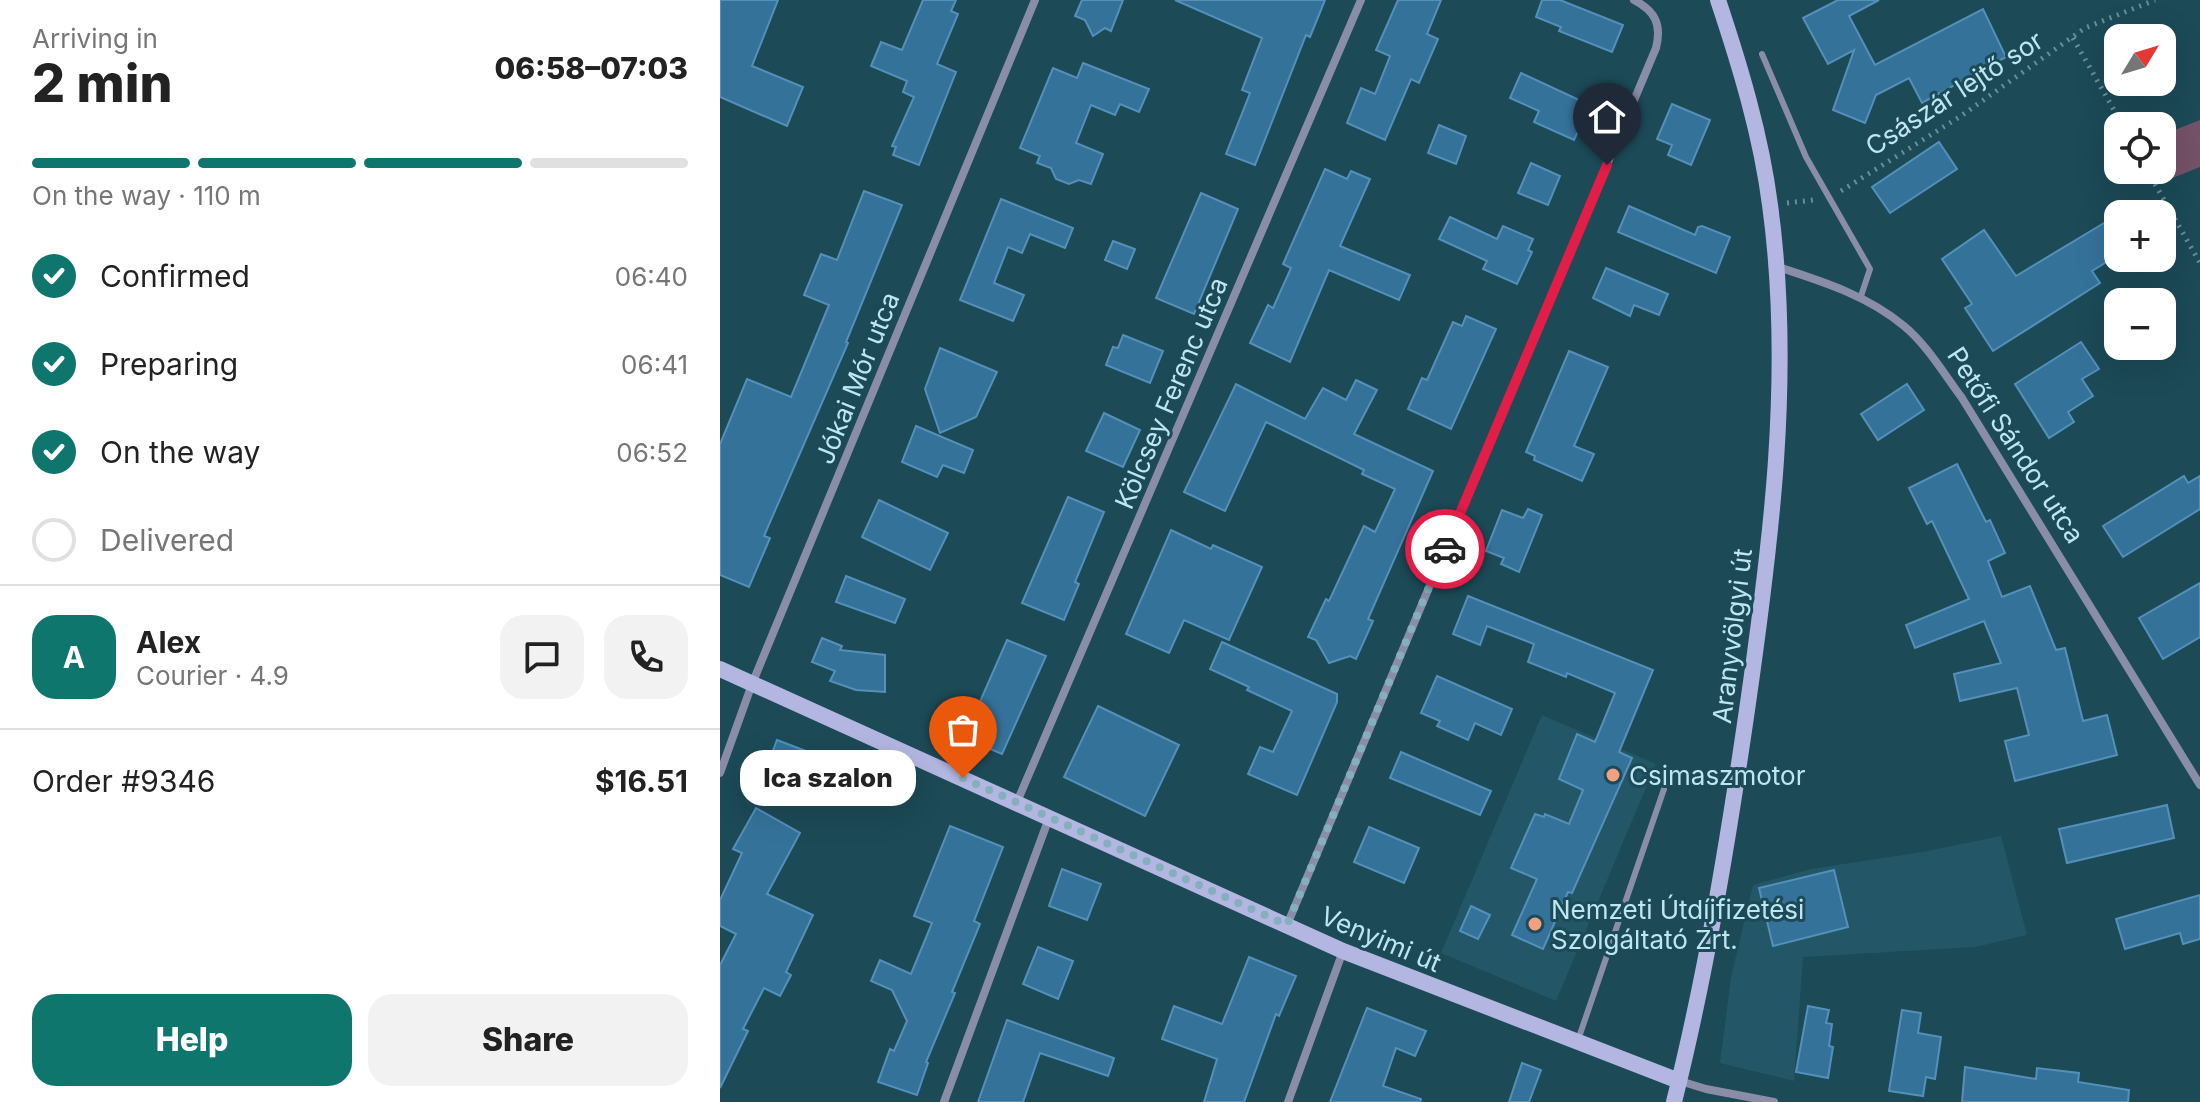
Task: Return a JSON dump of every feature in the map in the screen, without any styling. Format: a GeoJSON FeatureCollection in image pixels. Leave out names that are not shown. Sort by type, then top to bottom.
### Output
{"type":"FeatureCollection","features":[{"type":"Feature","properties":{"kind":"street","name":"Jókai Mór utca"},"geometry":{"type":"LineString","coordinates":[[720,773],[752,684],[1035,0]]}},
{"type":"Feature","properties":{"kind":"street","name":"Kölcsey Ferenc utca"},"geometry":{"type":"LineString","coordinates":[[1017,802],[1361,0]]}},
{"type":"Feature","properties":{"kind":"street"},"geometry":{"type":"LineString","coordinates":[[1287,925],[1656,48],[1660,34],[1654,15],[1634,0]]}},
{"type":"Feature","properties":{"kind":"street"},"geometry":{"type":"LineString","coordinates":[[1718,0],[1755,125],[1770,204],[1775,266]]}},
{"type":"Feature","properties":{"kind":"street","name":"Petőfi Sándor utca"},"geometry":{"type":"LineString","coordinates":[[1775,266],[1861,296],[1905,326],[1931,356],[1962,398],[2200,785]]}},
{"type":"Feature","properties":{"kind":"street","name":"Aranyvölgyi út"},"geometry":{"type":"LineString","coordinates":[[1674,1102],[1733,803],[1761,612],[1779,425],[1780,347],[1775,266]]}},
{"type":"Feature","properties":{"kind":"street","name":"Venyimi út"},"geometry":{"type":"LineString","coordinates":[[720,669],[1343,951],[1679,1081],[1774,1102]]}},
{"type":"Feature","properties":{"kind":"street"},"geometry":{"type":"LineString","coordinates":[[944,1102],[1049,817]]}},
{"type":"Feature","properties":{"kind":"street"},"geometry":{"type":"LineString","coordinates":[[1288,1102],[1343,951]]}},
{"type":"Feature","properties":{"kind":"lane"},"geometry":{"type":"LineString","coordinates":[[1762,54],[1806,157],[1870,269],[1861,296]]}},
{"type":"Feature","properties":{"kind":"lane"},"geometry":{"type":"LineString","coordinates":[[1577,1043],[1664,789]]}},
{"type":"Feature","properties":{"kind":"path","name":"Császár lejtő sor"},"geometry":{"type":"LineString","coordinates":[[1770,204],[1828,198],[1961,116],[2085,28],[2155,0]]}},
{"type":"Feature","properties":{"kind":"path"},"geometry":{"type":"LineString","coordinates":[[2073,38],[2115,112]]}},
{"type":"Feature","properties":{"kind":"path"},"geometry":{"type":"LineString","coordinates":[[2155,184],[2200,263]]}},
{"type":"Feature","properties":{"kind":"shaded area"},"geometry":{"type":"Polygon","coordinates":[[[2200,120],[2200,167],[2176,177],[2176,129],[2200,120]]]}},
{"type":"Feature","properties":{"kind":"shaded area"},"geometry":{"type":"Polygon","coordinates":[[[1542,715],[1656,764],[1556,1001],[1441,953],[1542,715]]]}},
{"type":"Feature","properties":{"kind":"shaded area"},"geometry":{"type":"Polygon","coordinates":[[[2001,836],[2027,935],[1975,947],[1803,957],[1794,1081],[1720,1063],[1731,977],[1753,885],[1811,869],[2001,836]]]}},
{"type":"Feature","properties":{"kind":"building"},"geometry":{"type":"Polygon","coordinates":[[[720,0],[778,0],[752,66],[803,87],[787,126],[720,97],[720,0]]]}},
{"type":"Feature","properties":{"kind":"building"},"geometry":{"type":"Polygon","coordinates":[[[923,0],[956,0],[951,11],[958,14],[937,64],[956,72],[919,165],[893,155],[896,147],[892,146],[914,97],[903,92],[907,81],[871,66],[881,42],[902,50],[923,0]]]}},
{"type":"Feature","properties":{"kind":"building"},"geometry":{"type":"Polygon","coordinates":[[[1082,0],[1123,0],[1111,31],[1105,28],[1093,36],[1085,20],[1075,16],[1082,0]]]}},
{"type":"Feature","properties":{"kind":"building"},"geometry":{"type":"Polygon","coordinates":[[[1175,0],[1325,0],[1310,37],[1306,35],[1255,165],[1226,154],[1250,93],[1242,90],[1262,38],[1175,0]]]}},
{"type":"Feature","properties":{"kind":"building"},"geometry":{"type":"Polygon","coordinates":[[[1398,0],[1441,0],[1427,34],[1438,39],[1419,83],[1411,79],[1385,140],[1347,123],[1361,88],[1375,94],[1390,56],[1376,50],[1398,0]]]}},
{"type":"Feature","properties":{"kind":"building"},"geometry":{"type":"Polygon","coordinates":[[[1542,0],[1560,0],[1623,25],[1612,52],[1559,31],[1561,27],[1536,17],[1542,0]]]}},
{"type":"Feature","properties":{"kind":"building"},"geometry":{"type":"Polygon","coordinates":[[[1838,0],[1879,0],[1849,16],[1875,65],[1983,9],[2006,57],[1922,103],[1909,78],[1876,95],[1865,123],[1833,110],[1854,50],[1828,64],[1803,18],[1838,0]]]}},
{"type":"Feature","properties":{"kind":"building"},"geometry":{"type":"Polygon","coordinates":[[[1083,63],[1149,89],[1139,112],[1120,104],[1115,115],[1091,105],[1076,143],[1103,154],[1091,184],[1079,180],[1069,184],[1056,179],[1051,168],[1037,163],[1040,156],[1020,148],[1053,68],[1077,78],[1083,63]]]}},
{"type":"Feature","properties":{"kind":"building"},"geometry":{"type":"Polygon","coordinates":[[[1521,73],[1590,105],[1574,140],[1534,122],[1539,111],[1510,98],[1521,73]]]}},
{"type":"Feature","properties":{"kind":"building"},"geometry":{"type":"Polygon","coordinates":[[[1672,104],[1710,120],[1691,165],[1668,155],[1672,145],[1657,139],[1672,104]]]}},
{"type":"Feature","properties":{"kind":"building"},"geometry":{"type":"Polygon","coordinates":[[[1439,125],[1466,136],[1456,164],[1428,153],[1439,125]]]}},
{"type":"Feature","properties":{"kind":"building"},"geometry":{"type":"Polygon","coordinates":[[[1939,142],[1957,169],[1890,213],[1872,187],[1939,142]]]}},
{"type":"Feature","properties":{"kind":"building"},"geometry":{"type":"Polygon","coordinates":[[[1531,163],[1560,176],[1548,205],[1518,193],[1531,163]]]}},
{"type":"Feature","properties":{"kind":"building"},"geometry":{"type":"Polygon","coordinates":[[[1325,169],[1347,179],[1351,171],[1370,179],[1340,246],[1410,275],[1399,300],[1329,270],[1290,362],[1250,343],[1268,305],[1273,308],[1291,268],[1283,264],[1325,169]]]}},
{"type":"Feature","properties":{"kind":"building"},"geometry":{"type":"Polygon","coordinates":[[[864,191],[902,205],[848,343],[764,536],[770,538],[749,587],[720,575],[720,444],[747,379],[791,397],[829,305],[804,295],[821,254],[837,260],[864,191]]]}},
{"type":"Feature","properties":{"kind":"building"},"geometry":{"type":"Polygon","coordinates":[[[1201,193],[1238,209],[1194,314],[1156,298],[1201,193]]]}},
{"type":"Feature","properties":{"kind":"building"},"geometry":{"type":"Polygon","coordinates":[[[1001,199],[1073,228],[1065,248],[1030,234],[1022,253],[1008,247],[994,283],[1024,295],[1013,321],[960,300],[1001,199]]]}},
{"type":"Feature","properties":{"kind":"building"},"geometry":{"type":"Polygon","coordinates":[[[1629,206],[1695,235],[1698,227],[1702,226],[1730,237],[1716,273],[1618,232],[1629,206]]]}},
{"type":"Feature","properties":{"kind":"building"},"geometry":{"type":"Polygon","coordinates":[[[1450,217],[1497,239],[1503,226],[1533,239],[1528,250],[1532,252],[1517,284],[1483,269],[1487,261],[1439,239],[1450,217]]]}},
{"type":"Feature","properties":{"kind":"building"},"geometry":{"type":"Polygon","coordinates":[[[2104,223],[2104,264],[2092,271],[2100,283],[1993,351],[1965,308],[1972,304],[1942,259],[1984,230],[2016,276],[2104,223]]]}},
{"type":"Feature","properties":{"kind":"building"},"geometry":{"type":"Polygon","coordinates":[[[1113,241],[1135,249],[1127,269],[1105,260],[1113,241]]]}},
{"type":"Feature","properties":{"kind":"building"},"geometry":{"type":"Polygon","coordinates":[[[1606,268],[1668,294],[1659,315],[1634,305],[1630,316],[1593,298],[1606,268]]]}},
{"type":"Feature","properties":{"kind":"building"},"geometry":{"type":"Polygon","coordinates":[[[1466,316],[1496,329],[1451,429],[1408,409],[1422,378],[1427,380],[1453,322],[1462,326],[1466,316]]]}},
{"type":"Feature","properties":{"kind":"building"},"geometry":{"type":"Polygon","coordinates":[[[1123,335],[1163,351],[1150,383],[1106,365],[1113,347],[1118,348],[1123,335]]]}},
{"type":"Feature","properties":{"kind":"building"},"geometry":{"type":"Polygon","coordinates":[[[2081,342],[2099,369],[2082,379],[2093,396],[2068,412],[2074,422],[2049,438],[2015,384],[2081,342]]]}},
{"type":"Feature","properties":{"kind":"building"},"geometry":{"type":"Polygon","coordinates":[[[940,348],[997,372],[976,417],[940,433],[925,389],[940,348]]]}},
{"type":"Feature","properties":{"kind":"building"},"geometry":{"type":"Polygon","coordinates":[[[1569,351],[1608,367],[1574,446],[1594,454],[1582,481],[1534,460],[1535,456],[1526,452],[1569,351]]]}},
{"type":"Feature","properties":{"kind":"building"},"geometry":{"type":"Polygon","coordinates":[[[1356,380],[1377,390],[1354,434],[1433,471],[1368,619],[1373,621],[1356,659],[1350,656],[1329,663],[1316,640],[1308,637],[1326,599],[1329,601],[1364,526],[1375,532],[1395,489],[1362,474],[1364,470],[1266,422],[1225,511],[1184,492],[1236,384],[1305,419],[1323,388],[1346,400],[1356,380]]]}},
{"type":"Feature","properties":{"kind":"building"},"geometry":{"type":"Polygon","coordinates":[[[1907,384],[1924,410],[1878,440],[1861,414],[1907,384]]]}},
{"type":"Feature","properties":{"kind":"building"},"geometry":{"type":"Polygon","coordinates":[[[1104,413],[1140,430],[1123,467],[1086,451],[1104,413]]]}},
{"type":"Feature","properties":{"kind":"building"},"geometry":{"type":"Polygon","coordinates":[[[916,426],[973,450],[964,473],[943,465],[937,477],[902,462],[916,426]]]}},
{"type":"Feature","properties":{"kind":"building"},"geometry":{"type":"Polygon","coordinates":[[[1957,464],[1986,522],[1990,520],[2005,553],[1988,561],[2002,597],[2030,586],[2056,650],[2065,648],[2083,721],[2107,715],[2117,755],[2015,781],[2005,741],[2029,735],[2017,688],[1960,701],[1954,674],[2001,663],[1984,621],[1915,648],[1906,625],[1969,599],[1932,521],[1927,524],[1909,488],[1957,464]]]}},
{"type":"Feature","properties":{"kind":"building"},"geometry":{"type":"Polygon","coordinates":[[[2184,476],[2188,483],[2200,476],[2200,509],[2123,557],[2103,526],[2184,476]]]}},
{"type":"Feature","properties":{"kind":"building"},"geometry":{"type":"Polygon","coordinates":[[[1068,497],[1104,512],[1075,582],[1079,584],[1064,620],[1022,603],[1068,497]]]}},
{"type":"Feature","properties":{"kind":"building"},"geometry":{"type":"Polygon","coordinates":[[[879,500],[948,533],[930,570],[862,537],[879,500]]]}},
{"type":"Feature","properties":{"kind":"building"},"geometry":{"type":"Polygon","coordinates":[[[1528,509],[1542,515],[1519,572],[1501,564],[1504,558],[1486,551],[1502,510],[1523,518],[1528,509]]]}},
{"type":"Feature","properties":{"kind":"building"},"geometry":{"type":"Polygon","coordinates":[[[1171,530],[1211,549],[1213,545],[1262,567],[1229,640],[1184,620],[1169,653],[1126,634],[1171,530]]]}},
{"type":"Feature","properties":{"kind":"building"},"geometry":{"type":"Polygon","coordinates":[[[846,576],[905,599],[895,623],[836,602],[846,576]]]}},
{"type":"Feature","properties":{"kind":"building"},"geometry":{"type":"Polygon","coordinates":[[[2200,583],[2200,637],[2163,659],[2139,618],[2200,583]]]}},
{"type":"Feature","properties":{"kind":"building"},"geometry":{"type":"Polygon","coordinates":[[[1468,596],[1653,670],[1619,752],[1632,758],[1572,893],[1568,892],[1543,949],[1512,935],[1537,879],[1511,868],[1535,814],[1544,817],[1545,814],[1569,824],[1583,790],[1559,779],[1577,734],[1595,742],[1615,693],[1567,673],[1566,677],[1528,662],[1534,644],[1487,626],[1480,645],[1453,634],[1468,596]]]}},
{"type":"Feature","properties":{"kind":"building"},"geometry":{"type":"Polygon","coordinates":[[[822,638],[842,646],[840,650],[885,655],[885,692],[856,690],[830,681],[835,671],[812,662],[822,638]]]}},
{"type":"Feature","properties":{"kind":"building"},"geometry":{"type":"Polygon","coordinates":[[[1007,640],[1046,656],[1002,754],[964,738],[1007,640]]]}},
{"type":"Feature","properties":{"kind":"building"},"geometry":{"type":"Polygon","coordinates":[[[1222,642],[1337,694],[1337,702],[1297,795],[1248,774],[1260,747],[1273,752],[1292,711],[1210,669],[1222,642]]]}},
{"type":"Feature","properties":{"kind":"building"},"geometry":{"type":"Polygon","coordinates":[[[1437,676],[1512,709],[1501,735],[1475,723],[1468,740],[1437,726],[1440,721],[1421,713],[1437,676]]]}},
{"type":"Feature","properties":{"kind":"building"},"geometry":{"type":"Polygon","coordinates":[[[1098,706],[1179,745],[1145,816],[1064,777],[1098,706]]]}},
{"type":"Feature","properties":{"kind":"building"},"geometry":{"type":"Polygon","coordinates":[[[777,740],[835,762],[826,785],[819,782],[818,786],[767,766],[777,740]]]}},
{"type":"Feature","properties":{"kind":"building"},"geometry":{"type":"Polygon","coordinates":[[[1401,752],[1491,791],[1480,815],[1390,778],[1401,752]]]}},
{"type":"Feature","properties":{"kind":"building"},"geometry":{"type":"Polygon","coordinates":[[[2167,805],[2174,838],[2067,863],[2059,829],[2167,805]]]}},
{"type":"Feature","properties":{"kind":"building"},"geometry":{"type":"Polygon","coordinates":[[[756,808],[800,833],[767,894],[813,915],[786,972],[791,975],[780,996],[764,988],[743,1029],[748,1031],[720,1088],[720,965],[736,934],[720,926],[720,900],[742,853],[733,849],[756,808]]]}},
{"type":"Feature","properties":{"kind":"building"},"geometry":{"type":"Polygon","coordinates":[[[950,826],[1003,847],[974,921],[980,924],[926,1062],[917,1095],[878,1082],[890,1049],[894,1051],[907,1021],[892,990],[871,981],[880,960],[911,974],[932,923],[914,916],[950,826]]]}},
{"type":"Feature","properties":{"kind":"building"},"geometry":{"type":"Polygon","coordinates":[[[1369,827],[1419,848],[1404,883],[1354,862],[1369,827]]]}},
{"type":"Feature","properties":{"kind":"building"},"geometry":{"type":"Polygon","coordinates":[[[1062,869],[1101,884],[1087,920],[1049,906],[1062,869]]]}},
{"type":"Feature","properties":{"kind":"building"},"geometry":{"type":"Polygon","coordinates":[[[1834,870],[1848,927],[1773,946],[1759,888],[1834,870]]]}},
{"type":"Feature","properties":{"kind":"building"},"geometry":{"type":"Polygon","coordinates":[[[2200,895],[2200,939],[2183,944],[2180,933],[2125,949],[2116,919],[2200,895]]]}},
{"type":"Feature","properties":{"kind":"building"},"geometry":{"type":"Polygon","coordinates":[[[1471,906],[1490,915],[1478,939],[1460,931],[1471,906]]]}},
{"type":"Feature","properties":{"kind":"building"},"geometry":{"type":"Polygon","coordinates":[[[1038,947],[1073,961],[1058,999],[1023,984],[1038,947]]]}},
{"type":"Feature","properties":{"kind":"building"},"geometry":{"type":"Polygon","coordinates":[[[1249,957],[1296,976],[1279,1016],[1276,1014],[1244,1102],[1204,1102],[1217,1059],[1162,1039],[1174,1006],[1222,1024],[1249,957]]]}},
{"type":"Feature","properties":{"kind":"building"},"geometry":{"type":"Polygon","coordinates":[[[1808,1006],[1829,1010],[1826,1023],[1832,1024],[1829,1046],[1833,1047],[1828,1078],[1796,1072],[1808,1006]]]}},
{"type":"Feature","properties":{"kind":"building"},"geometry":{"type":"Polygon","coordinates":[[[1367,1008],[1426,1031],[1415,1056],[1396,1048],[1383,1086],[1421,1099],[1420,1102],[1330,1102],[1367,1008]]]}},
{"type":"Feature","properties":{"kind":"building"},"geometry":{"type":"Polygon","coordinates":[[[1902,1010],[1921,1013],[1918,1033],[1941,1037],[1935,1079],[1926,1077],[1923,1096],[1889,1091],[1902,1010]]]}},
{"type":"Feature","properties":{"kind":"building"},"geometry":{"type":"Polygon","coordinates":[[[1007,1020],[1114,1058],[1108,1076],[1040,1053],[1023,1102],[978,1102],[1007,1020]]]}},
{"type":"Feature","properties":{"kind":"building"},"geometry":{"type":"Polygon","coordinates":[[[1522,1063],[1541,1070],[1529,1102],[1509,1102],[1522,1063]]]}},
{"type":"Feature","properties":{"kind":"building"},"geometry":{"type":"Polygon","coordinates":[[[1965,1067],[2036,1079],[2037,1068],[2079,1073],[2078,1082],[2129,1090],[2128,1102],[1962,1102],[1965,1067]]]}},
{"type":"Feature","properties":{"kind":"way so far"},"geometry":{"type":"LineString","coordinates":[[963,778],[1287,925],[1445,549]]}},
{"type":"Feature","properties":{"kind":"place","name":"Csimaszmotor"},"geometry":{"type":"Point","coordinates":[1613,775]}},
{"type":"Feature","properties":{"kind":"place","name":"Ica szalon"},"geometry":{"type":"Point","coordinates":[963,778]}},
{"type":"Feature","properties":{"kind":"place","name":"Nemzeti Útdíjfizetési Szolgáltató Zrt."},"geometry":{"type":"Point","coordinates":[1535,924]}},
{"type":"Feature","properties":{"kind":"route"},"geometry":{"type":"LineString","coordinates":[[1445,549],[1607,165]]}}]}
